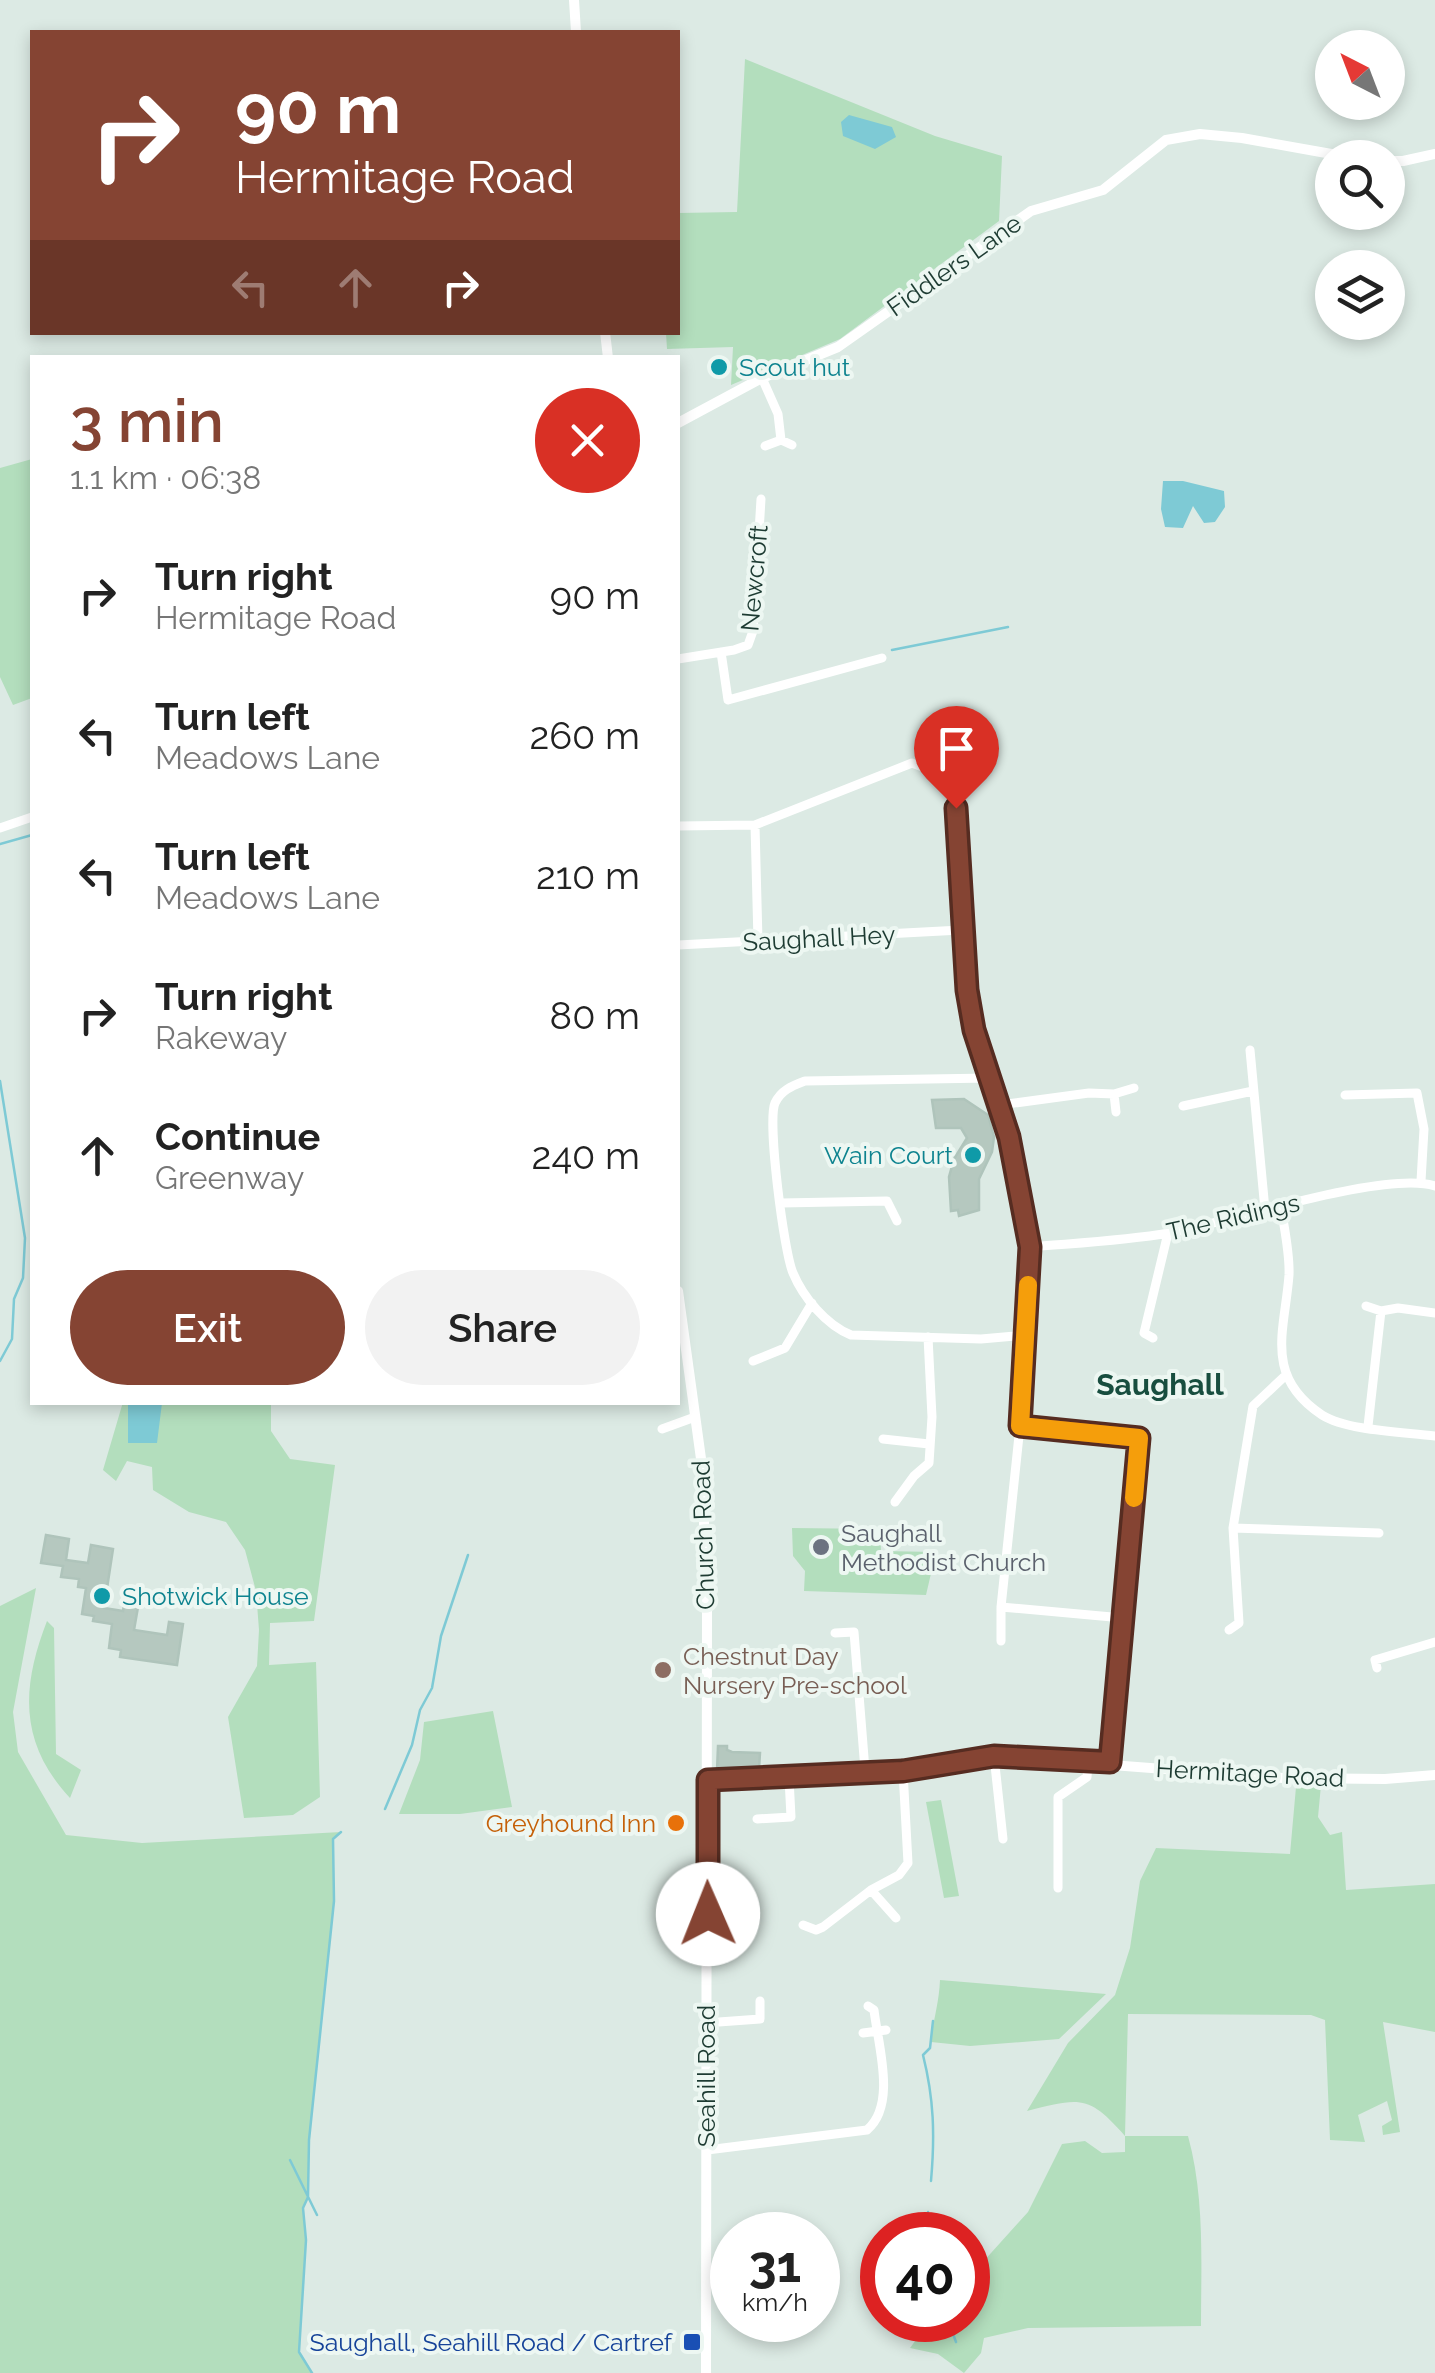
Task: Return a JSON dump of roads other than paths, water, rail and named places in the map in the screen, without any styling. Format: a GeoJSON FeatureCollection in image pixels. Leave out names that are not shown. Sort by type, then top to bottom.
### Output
{"type":"FeatureCollection","features":[{"type":"Feature","properties":{"kind":"street"},"geometry":{"type":"LineString","coordinates":[[574,0],[576,30]]}},
{"type":"Feature","properties":{"kind":"street","name":"Fiddlers Lane"},"geometry":{"type":"LineString","coordinates":[[680,422],[762,378],[838,348],[1032,210],[1102,190],[1166,140],[1200,134],[1315,151]]}},
{"type":"Feature","properties":{"kind":"street"},"geometry":{"type":"LineString","coordinates":[[1405,162],[1435,154]]}},
{"type":"Feature","properties":{"kind":"street"},"geometry":{"type":"LineString","coordinates":[[762,378],[778,414],[781,440]]}},
{"type":"Feature","properties":{"kind":"street"},"geometry":{"type":"LineString","coordinates":[[765,446],[781,440],[792,445]]}},
{"type":"Feature","properties":{"kind":"street","name":"Newcroft"},"geometry":{"type":"LineString","coordinates":[[680,659],[748,644],[761,499]]}},
{"type":"Feature","properties":{"kind":"street"},"geometry":{"type":"LineString","coordinates":[[721,652],[724,703],[882,658]]}},
{"type":"Feature","properties":{"kind":"street"},"geometry":{"type":"LineString","coordinates":[[680,826],[755,825],[912,763],[941,774],[954,792],[961,930],[972,1017],[1000,1106],[1030,1247],[1020,1426],[1001,1641]]}},
{"type":"Feature","properties":{"kind":"street"},"geometry":{"type":"LineString","coordinates":[[0,828],[30,818]]}},
{"type":"Feature","properties":{"kind":"street"},"geometry":{"type":"LineString","coordinates":[[755,825],[758,941]]}},
{"type":"Feature","properties":{"kind":"street","name":"Saughall Hey"},"geometry":{"type":"LineString","coordinates":[[680,946],[961,930]]}},
{"type":"Feature","properties":{"kind":"street"},"geometry":{"type":"LineString","coordinates":[[1250,1050],[1265,1210]]}},
{"type":"Feature","properties":{"kind":"street"},"geometry":{"type":"LineString","coordinates":[[990,1078],[805,1082],[790,1086],[774,1106],[770,1122],[790,1269],[812,1303],[841,1331],[851,1335],[1016,1336],[1026,1341]]}},
{"type":"Feature","properties":{"kind":"street"},"geometry":{"type":"LineString","coordinates":[[1352,1083],[1350,1095],[1417,1093],[1424,1129],[1421,1181]]}},
{"type":"Feature","properties":{"kind":"street"},"geometry":{"type":"LineString","coordinates":[[1000,1106],[1073,1094],[1114,1094],[1134,1088]]}},
{"type":"Feature","properties":{"kind":"street"},"geometry":{"type":"LineString","coordinates":[[1183,1106],[1199,1097],[1252,1091]]}},
{"type":"Feature","properties":{"kind":"street"},"geometry":{"type":"LineString","coordinates":[[1114,1094],[1116,1112]]}},
{"type":"Feature","properties":{"kind":"street","name":"The Ridings"},"geometry":{"type":"LineString","coordinates":[[1030,1247],[1168,1234],[1281,1206],[1421,1181],[1435,1186]]}},
{"type":"Feature","properties":{"kind":"street"},"geometry":{"type":"LineString","coordinates":[[890,1189],[887,1201],[896,1221]]}},
{"type":"Feature","properties":{"kind":"street"},"geometry":{"type":"LineString","coordinates":[[781,1203],[887,1201]]}},
{"type":"Feature","properties":{"kind":"street"},"geometry":{"type":"LineString","coordinates":[[1281,1206],[1289,1270],[1280,1336],[1286,1376],[1322,1416],[1435,1436]]}},
{"type":"Feature","properties":{"kind":"street"},"geometry":{"type":"LineString","coordinates":[[1130,1332],[1148,1335],[1168,1234]]}},
{"type":"Feature","properties":{"kind":"street"},"geometry":{"type":"LineString","coordinates":[[753,1361],[786,1348],[812,1303]]}},
{"type":"Feature","properties":{"kind":"street","name":"Church Road"},"geometry":{"type":"LineString","coordinates":[[680,1306],[703,1498],[708,1780]]}},
{"type":"Feature","properties":{"kind":"street"},"geometry":{"type":"LineString","coordinates":[[1366,1306],[1382,1311],[1398,1308],[1435,1313]]}},
{"type":"Feature","properties":{"kind":"street"},"geometry":{"type":"LineString","coordinates":[[1368,1426],[1382,1311]]}},
{"type":"Feature","properties":{"kind":"street"},"geometry":{"type":"LineString","coordinates":[[896,1502],[914,1476],[929,1463],[932,1416],[928,1337]]}},
{"type":"Feature","properties":{"kind":"street"},"geometry":{"type":"LineString","coordinates":[[1252,1626],[1234,1626],[1232,1528],[1252,1406],[1286,1376]]}},
{"type":"Feature","properties":{"kind":"street"},"geometry":{"type":"LineString","coordinates":[[662,1429],[695,1417]]}},
{"type":"Feature","properties":{"kind":"street"},"geometry":{"type":"LineString","coordinates":[[1020,1426],[1139,1438],[1110,1762]]}},
{"type":"Feature","properties":{"kind":"street"},"geometry":{"type":"LineString","coordinates":[[883,1439],[929,1448]]}},
{"type":"Feature","properties":{"kind":"street"},"geometry":{"type":"LineString","coordinates":[[1232,1528],[1379,1533]]}},
{"type":"Feature","properties":{"kind":"street"},"geometry":{"type":"LineString","coordinates":[[1001,1608],[1124,1618]]}},
{"type":"Feature","properties":{"kind":"street"},"geometry":{"type":"LineString","coordinates":[[834,1633],[860,1632],[865,1770]]}},
{"type":"Feature","properties":{"kind":"street"},"geometry":{"type":"LineString","coordinates":[[1375,1660],[1435,1642]]}},
{"type":"Feature","properties":{"kind":"street"},"geometry":{"type":"LineString","coordinates":[[994,1756],[1003,1840]]}},
{"type":"Feature","properties":{"kind":"street","name":"Hermitage Road"},"geometry":{"type":"LineString","coordinates":[[708,1780],[903,1771],[994,1756],[1283,1778],[1385,1779],[1435,1775]]}},
{"type":"Feature","properties":{"kind":"street"},"geometry":{"type":"LineString","coordinates":[[1058,1888],[1058,1797],[1087,1777],[1088,1761]]}},
{"type":"Feature","properties":{"kind":"street"},"geometry":{"type":"LineString","coordinates":[[816,1930],[836,1919],[870,1890],[898,1875],[908,1863],[903,1771]]}},
{"type":"Feature","properties":{"kind":"street"},"geometry":{"type":"LineString","coordinates":[[756,1819],[791,1817],[789,1778]]}},
{"type":"Feature","properties":{"kind":"street","name":"Seahill Road"},"geometry":{"type":"LineString","coordinates":[[706,2373],[708,1780]]}},
{"type":"Feature","properties":{"kind":"street"},"geometry":{"type":"LineString","coordinates":[[870,1890],[896,1918]]}},
{"type":"Feature","properties":{"kind":"street"},"geometry":{"type":"LineString","coordinates":[[804,1925],[816,1930],[822,1943]]}},
{"type":"Feature","properties":{"kind":"street"},"geometry":{"type":"LineString","coordinates":[[705,2023],[760,2018],[760,2001]]}},
{"type":"Feature","properties":{"kind":"street"},"geometry":{"type":"LineString","coordinates":[[707,2150],[868,2130],[878,2121],[884,2106],[881,2030],[875,2008]]}},
{"type":"Feature","properties":{"kind":"street"},"geometry":{"type":"LineString","coordinates":[[863,2032],[881,2030]]}},
{"type":"Feature","properties":{"kind":"water"},"geometry":{"type":"Polygon","coordinates":[[[849,115],[892,127],[896,137],[875,149],[843,136],[841,122],[849,115]]]}},
{"type":"Feature","properties":{"kind":"water"},"geometry":{"type":"Polygon","coordinates":[[[1163,481],[1183,481],[1224,491],[1225,507],[1215,522],[1204,523],[1193,506],[1183,528],[1165,527],[1161,509],[1163,481]]]}},
{"type":"Feature","properties":{"kind":"water"},"geometry":{"type":"Polygon","coordinates":[[[128,1405],[162,1405],[157,1443],[128,1443],[128,1405]]]}},
{"type":"Feature","properties":{"kind":"waterway"},"geometry":{"type":"LineString","coordinates":[[892,650],[1008,627]]}},
{"type":"Feature","properties":{"kind":"waterway"},"geometry":{"type":"LineString","coordinates":[[0,844],[30,836]]}},
{"type":"Feature","properties":{"kind":"waterway"},"geometry":{"type":"LineString","coordinates":[[0,1081],[25,1238],[23,1278],[14,1299],[12,1339],[0,1361]]}},
{"type":"Feature","properties":{"kind":"waterway"},"geometry":{"type":"LineString","coordinates":[[385,1809],[412,1745],[420,1710],[432,1688],[441,1636],[468,1555]]}},
{"type":"Feature","properties":{"kind":"waterway"},"geometry":{"type":"LineString","coordinates":[[312,2373],[299,2352],[306,2240],[303,2208],[308,2197],[309,2140],[334,1901],[333,1839],[341,1832]]}},
{"type":"Feature","properties":{"kind":"waterway"},"geometry":{"type":"LineString","coordinates":[[931,2181],[933,2117],[923,2055],[930,2048],[933,2021]]}},
{"type":"Feature","properties":{"kind":"waterway"},"geometry":{"type":"LineString","coordinates":[[290,2160],[317,2215]]}},
{"type":"Feature","properties":{"kind":"place","name":"Scout hut"},"geometry":{"type":"Point","coordinates":[719,367]}},
{"type":"Feature","properties":{"kind":"place","name":"Wain Court"},"geometry":{"type":"Point","coordinates":[973,1155]}},
{"type":"Feature","properties":{"kind":"place","name":"Saughall Methodist Church"},"geometry":{"type":"Point","coordinates":[821,1547]}},
{"type":"Feature","properties":{"kind":"place","name":"Shotwick House"},"geometry":{"type":"Point","coordinates":[102,1596]}},
{"type":"Feature","properties":{"kind":"place","name":"Chestnut Day Nursery Pre-school"},"geometry":{"type":"Point","coordinates":[663,1670]}},
{"type":"Feature","properties":{"kind":"place","name":"Greyhound Inn"},"geometry":{"type":"Point","coordinates":[676,1823]}},
{"type":"Feature","properties":{"kind":"place","name":"Saughall, Seahill Road / Cartref"},"geometry":{"type":"Point","coordinates":[692,2342]}},
{"type":"Feature","properties":{"kind":"district","name":"Saughall"},"geometry":{"type":"Point","coordinates":[1160,1385]}}]}
